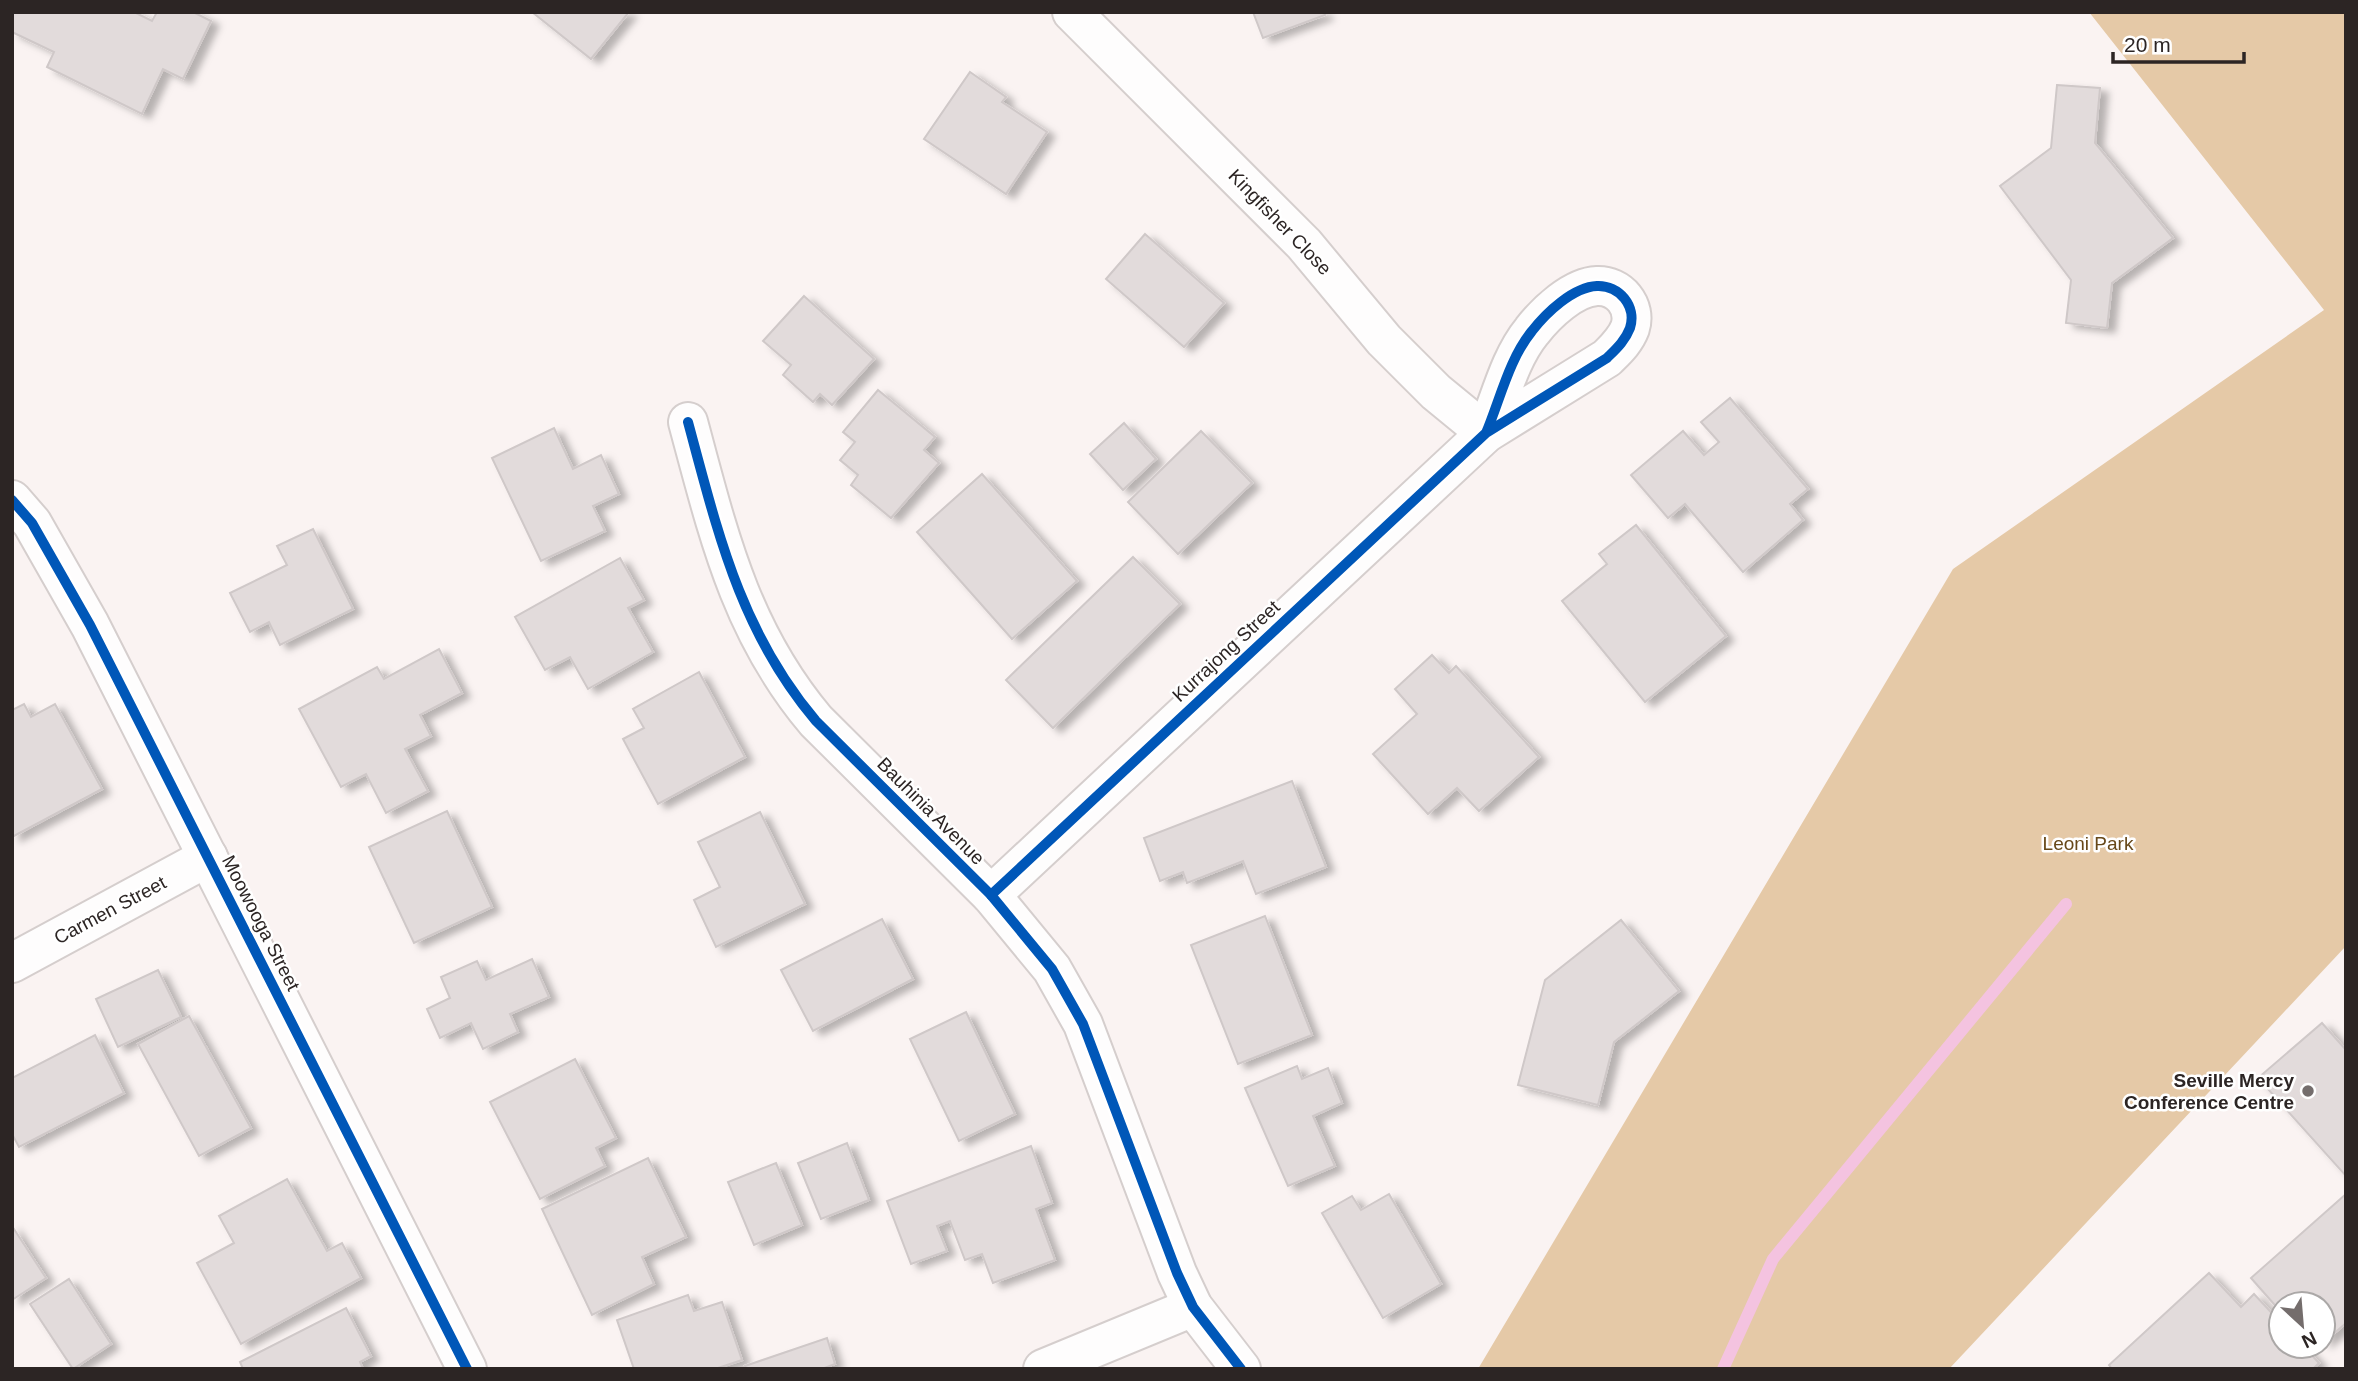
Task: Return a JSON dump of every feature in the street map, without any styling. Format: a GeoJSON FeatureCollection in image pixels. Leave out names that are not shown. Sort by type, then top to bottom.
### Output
{"type":"FeatureCollection","features":[{"type":"Feature","properties":{"kind":"street","name":"Kingfisher Close"},"geometry":{"type":"LineString","coordinates":[[1072,12],[1304,244],[1384,340],[1436,392],[1486,433]]}},
{"type":"Feature","properties":{"kind":"street","name":"Bauhinia Avenue"},"geometry":{"type":"LineString","coordinates":[[688,422],[731,575],[772,663],[816,721],[991,895],[1032,942],[1069,995],[1193,1307],[1241,1369]]}},
{"type":"Feature","properties":{"kind":"street","name":"Kurrajong Street"},"geometry":{"type":"LineString","coordinates":[[991,895],[1486,433]]}},
{"type":"Feature","properties":{"kind":"street","name":"Moowooga Street"},"geometry":{"type":"LineString","coordinates":[[12,500],[32,523],[90,625],[467,1369]]}},
{"type":"Feature","properties":{"kind":"street","name":"Carmen Street"},"geometry":{"type":"LineString","coordinates":[[12,962],[208,857]]}},
{"type":"Feature","properties":{"kind":"street"},"geometry":{"type":"LineString","coordinates":[[1043,1369],[1193,1307]]}},
{"type":"Feature","properties":{"kind":"green space","name":"Leoni Park"},"geometry":{"type":"Polygon","coordinates":[[[2089,12],[2346,12],[2346,946],[1949,1369],[1478,1369],[1953,569],[2324,310],[2089,12]]]}},
{"type":"Feature","properties":{"kind":"building"},"geometry":{"type":"Polygon","coordinates":[[[12,12],[134,12],[152,21],[157,12],[193,12],[211,21],[183,79],[163,69],[142,114],[47,67],[54,52],[12,32],[12,12]]]}},
{"type":"Feature","properties":{"kind":"building"},"geometry":{"type":"Polygon","coordinates":[[[532,12],[629,12],[591,59],[532,12]]]}},
{"type":"Feature","properties":{"kind":"building"},"geometry":{"type":"Polygon","coordinates":[[[1253,12],[1324,12],[1325,15],[1263,38],[1253,12]]]}},
{"type":"Feature","properties":{"kind":"building"},"geometry":{"type":"Polygon","coordinates":[[[970,72],[1006,97],[1002,102],[1047,132],[1006,194],[924,139],[970,72]]]}},
{"type":"Feature","properties":{"kind":"building"},"geometry":{"type":"Polygon","coordinates":[[[2057,85],[2100,88],[2095,143],[2173,238],[2112,283],[2107,328],[2066,323],[2071,280],[2000,186],[2051,148],[2057,85]]]}},
{"type":"Feature","properties":{"kind":"building"},"geometry":{"type":"Polygon","coordinates":[[[1145,234],[1224,303],[1184,347],[1106,279],[1145,234]]]}},
{"type":"Feature","properties":{"kind":"building"},"geometry":{"type":"Polygon","coordinates":[[[804,296],[874,359],[832,405],[820,394],[813,402],[783,375],[791,365],[763,341],[804,296]]]}},
{"type":"Feature","properties":{"kind":"building"},"geometry":{"type":"Polygon","coordinates":[[[878,390],[935,437],[924,450],[939,463],[891,518],[851,485],[858,475],[840,460],[855,442],[843,432],[878,390]]]}},
{"type":"Feature","properties":{"kind":"building"},"geometry":{"type":"Polygon","coordinates":[[[1730,398],[1808,489],[1790,504],[1803,520],[1743,572],[1685,504],[1668,518],[1631,475],[1683,431],[1704,455],[1719,442],[1701,422],[1730,398]]]}},
{"type":"Feature","properties":{"kind":"building"},"geometry":{"type":"Polygon","coordinates":[[[1124,423],[1156,459],[1123,490],[1090,454],[1124,423]]]}},
{"type":"Feature","properties":{"kind":"building"},"geometry":{"type":"Polygon","coordinates":[[[554,428],[573,469],[601,455],[619,494],[593,506],[605,531],[541,561],[492,458],[554,428]]]}},
{"type":"Feature","properties":{"kind":"building"},"geometry":{"type":"Polygon","coordinates":[[[1201,431],[1252,483],[1178,554],[1128,502],[1201,431]]]}},
{"type":"Feature","properties":{"kind":"building"},"geometry":{"type":"Polygon","coordinates":[[[982,474],[1077,581],[1012,639],[917,532],[982,474]]]}},
{"type":"Feature","properties":{"kind":"building"},"geometry":{"type":"Polygon","coordinates":[[[1636,525],[1726,636],[1645,702],[1562,601],[1607,564],[1599,554],[1636,525]]]}},
{"type":"Feature","properties":{"kind":"building"},"geometry":{"type":"Polygon","coordinates":[[[313,529],[353,609],[280,645],[269,622],[250,632],[230,593],[287,565],[277,546],[313,529]]]}},
{"type":"Feature","properties":{"kind":"building"},"geometry":{"type":"Polygon","coordinates":[[[1133,557],[1180,604],[1053,728],[1006,680],[1133,557]]]}},
{"type":"Feature","properties":{"kind":"building"},"geometry":{"type":"Polygon","coordinates":[[[620,558],[644,600],[628,608],[653,652],[588,689],[570,657],[545,670],[515,617],[620,558]]]}},
{"type":"Feature","properties":{"kind":"building"},"geometry":{"type":"Polygon","coordinates":[[[439,649],[462,693],[420,715],[431,736],[405,749],[428,791],[386,813],[366,774],[341,787],[299,709],[377,667],[384,679],[439,649]]]}},
{"type":"Feature","properties":{"kind":"building"},"geometry":{"type":"Polygon","coordinates":[[[1432,655],[1449,673],[1456,666],[1539,757],[1479,811],[1457,788],[1428,814],[1373,754],[1417,714],[1395,689],[1432,655]]]}},
{"type":"Feature","properties":{"kind":"building"},"geometry":{"type":"Polygon","coordinates":[[[699,672],[745,757],[658,804],[623,739],[644,728],[633,709],[699,672]]]}},
{"type":"Feature","properties":{"kind":"building"},"geometry":{"type":"Polygon","coordinates":[[[24,704],[31,717],[55,704],[102,789],[12,837],[12,710],[24,704]]]}},
{"type":"Feature","properties":{"kind":"building"},"geometry":{"type":"Polygon","coordinates":[[[1292,781],[1326,867],[1256,894],[1243,861],[1187,883],[1183,872],[1160,881],[1144,838],[1292,781]]]}},
{"type":"Feature","properties":{"kind":"building"},"geometry":{"type":"Polygon","coordinates":[[[447,811],[492,907],[414,943],[369,847],[447,811]]]}},
{"type":"Feature","properties":{"kind":"building"},"geometry":{"type":"Polygon","coordinates":[[[760,812],[805,904],[716,947],[694,900],[720,887],[698,842],[760,812]]]}},
{"type":"Feature","properties":{"kind":"building"},"geometry":{"type":"Polygon","coordinates":[[[1265,916],[1312,1035],[1238,1064],[1191,945],[1265,916]]]}},
{"type":"Feature","properties":{"kind":"building"},"geometry":{"type":"Polygon","coordinates":[[[882,919],[913,979],[813,1031],[781,970],[882,919]]]}},
{"type":"Feature","properties":{"kind":"building"},"geometry":{"type":"Polygon","coordinates":[[[1621,920],[1679,991],[1614,1042],[1598,1105],[1518,1085],[1545,980],[1621,920]]]}},
{"type":"Feature","properties":{"kind":"building"},"geometry":{"type":"Polygon","coordinates":[[[532,959],[549,997],[510,1014],[518,1032],[483,1049],[471,1023],[440,1038],[427,1009],[450,998],[441,977],[477,961],[486,980],[532,959]]]}},
{"type":"Feature","properties":{"kind":"building"},"geometry":{"type":"Polygon","coordinates":[[[158,970],[181,1017],[118,1047],[96,999],[158,970]]]}},
{"type":"Feature","properties":{"kind":"building"},"geometry":{"type":"Polygon","coordinates":[[[966,1012],[1015,1114],[959,1141],[910,1039],[966,1012]]]}},
{"type":"Feature","properties":{"kind":"building"},"geometry":{"type":"Polygon","coordinates":[[[189,1016],[251,1128],[199,1156],[138,1044],[189,1016]]]}},
{"type":"Feature","properties":{"kind":"building","name":"Seville Mercy Conference Centre"},"geometry":{"type":"Polygon","coordinates":[[[2322,1023],[2346,1050],[2346,1176],[2258,1078],[2322,1023]]]}},
{"type":"Feature","properties":{"kind":"building"},"geometry":{"type":"Polygon","coordinates":[[[95,1035],[124,1093],[19,1147],[12,1134],[12,1078],[95,1035]]]}},
{"type":"Feature","properties":{"kind":"building"},"geometry":{"type":"Polygon","coordinates":[[[575,1059],[616,1138],[596,1148],[605,1166],[540,1199],[490,1102],[575,1059]]]}},
{"type":"Feature","properties":{"kind":"building"},"geometry":{"type":"Polygon","coordinates":[[[1297,1066],[1302,1079],[1328,1068],[1342,1103],[1313,1116],[1335,1166],[1288,1186],[1245,1088],[1297,1066]]]}},
{"type":"Feature","properties":{"kind":"building"},"geometry":{"type":"Polygon","coordinates":[[[847,1143],[869,1200],[821,1219],[798,1163],[847,1143]]]}},
{"type":"Feature","properties":{"kind":"building"},"geometry":{"type":"Polygon","coordinates":[[[1031,1146],[1052,1203],[1036,1209],[1055,1260],[993,1283],[982,1254],[965,1260],[950,1221],[937,1226],[947,1251],[911,1264],[887,1201],[1031,1146]]]}},
{"type":"Feature","properties":{"kind":"building"},"geometry":{"type":"Polygon","coordinates":[[[648,1158],[686,1237],[642,1257],[654,1284],[592,1315],[542,1209],[648,1158]]]}},
{"type":"Feature","properties":{"kind":"building"},"geometry":{"type":"Polygon","coordinates":[[[776,1163],[802,1225],[754,1245],[728,1182],[776,1163]]]}},
{"type":"Feature","properties":{"kind":"building"},"geometry":{"type":"Polygon","coordinates":[[[287,1179],[327,1251],[342,1243],[361,1278],[241,1344],[197,1263],[234,1243],[219,1216],[287,1179]]]}},
{"type":"Feature","properties":{"kind":"building"},"geometry":{"type":"Polygon","coordinates":[[[1389,1194],[1441,1284],[1383,1318],[1322,1213],[1352,1196],[1361,1210],[1389,1194]]]}},
{"type":"Feature","properties":{"kind":"building"},"geometry":{"type":"Polygon","coordinates":[[[2346,1194],[2346,1323],[2337,1331],[2337,1290],[2267,1290],[2267,1296],[2251,1278],[2346,1194]]]}},
{"type":"Feature","properties":{"kind":"building"},"geometry":{"type":"Polygon","coordinates":[[[12,1226],[46,1278],[12,1300],[12,1226]]]}},
{"type":"Feature","properties":{"kind":"building"},"geometry":{"type":"Polygon","coordinates":[[[2209,1273],[2241,1307],[2254,1294],[2267,1308],[2267,1360],[2316,1360],[2319,1363],[2313,1369],[2112,1369],[2109,1365],[2209,1273]]]}},
{"type":"Feature","properties":{"kind":"building"},"geometry":{"type":"Polygon","coordinates":[[[69,1279],[111,1344],[73,1369],[30,1304],[69,1279]]]}},
{"type":"Feature","properties":{"kind":"building"},"geometry":{"type":"Polygon","coordinates":[[[688,1295],[694,1311],[722,1302],[742,1360],[715,1369],[634,1369],[617,1320],[688,1295]]]}},
{"type":"Feature","properties":{"kind":"building"},"geometry":{"type":"Polygon","coordinates":[[[346,1308],[371,1356],[360,1362],[363,1369],[243,1369],[240,1362],[346,1308]]]}},
{"type":"Feature","properties":{"kind":"building"},"geometry":{"type":"Polygon","coordinates":[[[827,1338],[835,1364],[822,1369],[746,1369],[745,1366],[827,1338]]]}},
{"type":"Feature","properties":{"kind":"waterway"},"geometry":{"type":"LineString","coordinates":[[1723,1369],[1773,1259],[2066,904]]}},
{"type":"Feature","properties":{"kind":"cycle path"},"geometry":{"type":"LineString","coordinates":[[991,895],[1486,433],[1607,358],[1623,341],[1630,328],[1631,312],[1619,293],[1605,287],[1588,287],[1561,302],[1545,317],[1517,354],[1486,433]]}},
{"type":"Feature","properties":{"kind":"cycle path"},"geometry":{"type":"LineString","coordinates":[[688,422],[722,542],[750,616],[768,652],[816,721],[991,895],[1052,969],[1083,1024],[1177,1273],[1193,1307],[1241,1369]]}},
{"type":"Feature","properties":{"kind":"cycle path"},"geometry":{"type":"LineString","coordinates":[[12,500],[32,523],[90,625],[467,1369]]}},
{"type":"Feature","properties":{"kind":"place","name":"Seville Mercy Conference Centre"},"geometry":{"type":"Point","coordinates":[2308,1091]}}]}
